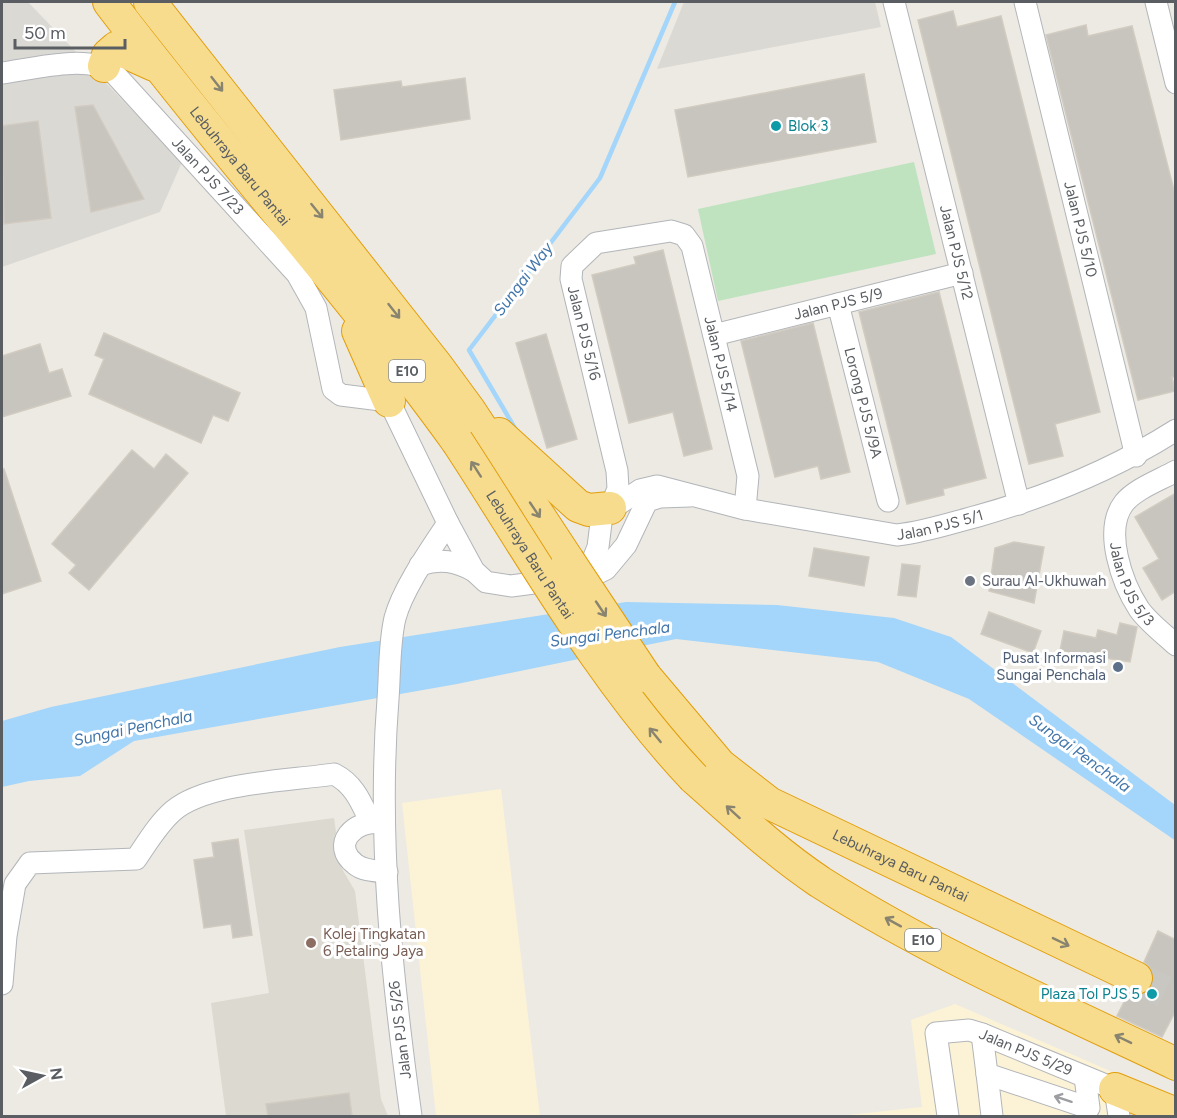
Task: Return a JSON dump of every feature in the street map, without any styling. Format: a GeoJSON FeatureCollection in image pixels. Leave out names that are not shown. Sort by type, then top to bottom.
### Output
{"type":"FeatureCollection","features":[{"type":"Feature","properties":{"kind":"highway","name":"Lebuhraya Baru Pantai"},"geometry":{"type":"LineString","coordinates":[[109,2],[158,66],[354,303],[458,441],[624,695],[659,741],[694,778],[753,830],[820,881],[964,963],[1176,1064]]}},
{"type":"Feature","properties":{"kind":"highway","name":"Lebuhraya Baru Pantai"},"geometry":{"type":"LineString","coordinates":[[150,2],[359,264],[470,411],[501,445],[645,676],[720,765],[769,803],[1136,978]]}},
{"type":"Feature","properties":{"kind":"highway"},"geometry":{"type":"LineString","coordinates":[[168,2],[180,39]]}},
{"type":"Feature","properties":{"kind":"highway"},"geometry":{"type":"LineString","coordinates":[[104,66],[108,55],[116,48],[158,66]]}},
{"type":"Feature","properties":{"kind":"highway"},"geometry":{"type":"LineString","coordinates":[[354,303],[357,329],[389,401]]}},
{"type":"Feature","properties":{"kind":"highway"},"geometry":{"type":"LineString","coordinates":[[501,445],[589,510],[610,508]]}},
{"type":"Feature","properties":{"kind":"highway"},"geometry":{"type":"LineString","coordinates":[[1117,1102],[1176,1114]]}},
{"type":"Feature","properties":{"kind":"street","name":"Jalan PJS 5/12"},"geometry":{"type":"LineString","coordinates":[[894,2],[1019,504]]}},
{"type":"Feature","properties":{"kind":"street","name":"Jalan PJS 5/10"},"geometry":{"type":"LineString","coordinates":[[1025,2],[1136,456]]}},
{"type":"Feature","properties":{"kind":"street"},"geometry":{"type":"LineString","coordinates":[[1156,2],[1176,83]]}},
{"type":"Feature","properties":{"kind":"street"},"geometry":{"type":"LineString","coordinates":[[2,73],[84,63],[104,66]]}},
{"type":"Feature","properties":{"kind":"street","name":"Jalan PJS 7/23"},"geometry":{"type":"LineString","coordinates":[[104,66],[113,72],[297,274],[316,308],[333,389],[341,395],[389,401]]}},
{"type":"Feature","properties":{"kind":"street","name":"Jalan PJS 5/14"},"geometry":{"type":"LineString","coordinates":[[671,231],[684,235],[692,246],[748,476],[745,509]]}},
{"type":"Feature","properties":{"kind":"street","name":"Jalan PJS 5/16"},"geometry":{"type":"LineString","coordinates":[[610,508],[618,489],[617,471],[571,279],[572,266],[596,243],[671,231]]}},
{"type":"Feature","properties":{"kind":"street","name":"Jalan PJS 5/9"},"geometry":{"type":"LineString","coordinates":[[714,335],[962,273]]}},
{"type":"Feature","properties":{"kind":"street","name":"Lorong PJS 5/9A"},"geometry":{"type":"LineString","coordinates":[[838,304],[888,501]]}},
{"type":"Feature","properties":{"kind":"street"},"geometry":{"type":"LineString","coordinates":[[389,401],[474,571]]}},
{"type":"Feature","properties":{"kind":"street","name":"Jalan PJS 5/1"},"geometry":{"type":"LineString","coordinates":[[649,486],[674,489],[690,496],[745,509],[897,535],[919,532],[1019,504],[1085,480],[1136,456],[1176,430]]}},
{"type":"Feature","properties":{"kind":"street"},"geometry":{"type":"LineString","coordinates":[[617,471],[634,481],[649,486]]}},
{"type":"Feature","properties":{"kind":"street","name":"Jalan PJS 5/3"},"geometry":{"type":"LineString","coordinates":[[1171,633],[1140,609],[1118,558],[1114,524],[1115,517],[1126,500],[1176,471]]}},
{"type":"Feature","properties":{"kind":"street"},"geometry":{"type":"LineString","coordinates":[[576,579],[592,562],[598,547],[600,519],[610,508],[649,486]]}},
{"type":"Feature","properties":{"kind":"street"},"geometry":{"type":"LineString","coordinates":[[420,566],[434,492]]}},
{"type":"Feature","properties":{"kind":"street","name":"Jalan PJS 5/1"},"geometry":{"type":"LineString","coordinates":[[420,566],[431,561],[451,562],[474,571],[481,579],[496,585],[594,576],[606,569],[631,536],[647,501],[660,497],[690,496]]}},
{"type":"Feature","properties":{"kind":"street"},"geometry":{"type":"LineString","coordinates":[[610,508],[624,513],[628,518],[631,536]]}},
{"type":"Feature","properties":{"kind":"street"},"geometry":{"type":"LineString","coordinates":[[420,566],[448,523]]}},
{"type":"Feature","properties":{"kind":"street","name":"Jalan PJS 5/26"},"geometry":{"type":"LineString","coordinates":[[411,1116],[395,987],[387,872],[377,822],[394,620],[420,566]]}},
{"type":"Feature","properties":{"kind":"street"},"geometry":{"type":"LineString","coordinates":[[2,984],[6,936],[15,884],[30,863],[136,859],[160,825],[174,810],[210,794],[334,774],[346,780],[377,822],[351,830],[347,837],[347,852],[350,859],[362,868],[387,872]]}},
{"type":"Feature","properties":{"kind":"street","name":"Jalan PJS 5/29"},"geometry":{"type":"LineString","coordinates":[[948,1116],[936,1033],[969,1030],[1085,1077],[1117,1102]]}},
{"type":"Feature","properties":{"kind":"street"},"geometry":{"type":"LineString","coordinates":[[982,1034],[992,1116]]}},
{"type":"Feature","properties":{"kind":"street"},"geometry":{"type":"LineString","coordinates":[[987,1074],[1090,1112],[1085,1077]]}},
{"type":"Feature","properties":{"kind":"shaded area"},"geometry":{"type":"Polygon","coordinates":[[[2,2],[28,2],[182,162],[160,212],[2,267],[2,2]]]}},
{"type":"Feature","properties":{"kind":"shaded area"},"geometry":{"type":"Polygon","coordinates":[[[684,2],[875,2],[881,27],[657,69],[684,2]]]}},
{"type":"Feature","properties":{"kind":"shaded area"},"geometry":{"type":"Polygon","coordinates":[[[501,789],[540,1116],[436,1116],[402,803],[501,789]]]}},
{"type":"Feature","properties":{"kind":"shaded area","name":"Kolej Tingkatan 6 Petaling Jaya"},"geometry":{"type":"Polygon","coordinates":[[[334,818],[341,867],[355,891],[381,1099],[388,1116],[226,1116],[211,1003],[269,993],[244,830],[334,818]]]}},
{"type":"Feature","properties":{"kind":"shaded area"},"geometry":{"type":"Polygon","coordinates":[[[955,1004],[1124,1077],[1130,1116],[839,1116],[922,1107],[911,1020],[955,1004]]]}},
{"type":"Feature","properties":{"kind":"green space"},"geometry":{"type":"Polygon","coordinates":[[[914,162],[936,254],[718,301],[698,209],[914,162]]]}},
{"type":"Feature","properties":{"kind":"water","name":"Sungai Penchala"},"geometry":{"type":"Polygon","coordinates":[[[626,602],[777,605],[894,618],[951,637],[1175,805],[1176,841],[969,699],[878,662],[676,639],[457,684],[134,741],[80,776],[29,781],[2,787],[2,721],[51,707],[340,647],[626,602]]]}},
{"type":"Feature","properties":{"kind":"building"},"geometry":{"type":"Polygon","coordinates":[[[953,11],[957,27],[1001,16],[1100,412],[1055,424],[1063,456],[1029,464],[918,20],[953,11]]]}},
{"type":"Feature","properties":{"kind":"building"},"geometry":{"type":"Polygon","coordinates":[[[1086,25],[1088,36],[1132,26],[1176,198],[1176,377],[1172,377],[1175,391],[1138,400],[1046,35],[1086,25]]]}},
{"type":"Feature","properties":{"kind":"building","name":"Blok 3"},"geometry":{"type":"Polygon","coordinates":[[[864,74],[876,142],[688,177],[675,110],[864,74]]]}},
{"type":"Feature","properties":{"kind":"building"},"geometry":{"type":"Polygon","coordinates":[[[465,78],[470,119],[341,140],[334,90],[401,81],[402,87],[465,78]]]}},
{"type":"Feature","properties":{"kind":"building"},"geometry":{"type":"Polygon","coordinates":[[[93,105],[144,199],[91,212],[75,107],[93,105]]]}},
{"type":"Feature","properties":{"kind":"building"},"geometry":{"type":"Polygon","coordinates":[[[38,121],[51,218],[4,224],[2,126],[38,121]]]}},
{"type":"Feature","properties":{"kind":"building"},"geometry":{"type":"Polygon","coordinates":[[[663,250],[712,449],[684,456],[673,412],[629,423],[592,275],[636,264],[634,257],[663,250]]]}},
{"type":"Feature","properties":{"kind":"building"},"geometry":{"type":"Polygon","coordinates":[[[939,292],[986,478],[943,489],[944,495],[907,504],[859,312],[939,292]]]}},
{"type":"Feature","properties":{"kind":"building"},"geometry":{"type":"Polygon","coordinates":[[[813,323],[850,472],[821,479],[818,466],[775,477],[741,341],[813,323]]]}},
{"type":"Feature","properties":{"kind":"building"},"geometry":{"type":"Polygon","coordinates":[[[104,333],[240,393],[228,421],[213,415],[201,443],[89,394],[104,359],[95,355],[104,333]]]}},
{"type":"Feature","properties":{"kind":"building"},"geometry":{"type":"Polygon","coordinates":[[[546,334],[577,439],[547,448],[516,343],[546,334]]]}},
{"type":"Feature","properties":{"kind":"building"},"geometry":{"type":"Polygon","coordinates":[[[40,344],[49,373],[62,369],[71,396],[2,417],[2,356],[40,344]]]}},
{"type":"Feature","properties":{"kind":"building"},"geometry":{"type":"Polygon","coordinates":[[[132,450],[154,469],[166,454],[188,473],[89,590],[69,573],[76,565],[52,544],[132,450]]]}},
{"type":"Feature","properties":{"kind":"building"},"geometry":{"type":"Polygon","coordinates":[[[2,469],[4,469],[41,581],[2,594],[2,469]]]}},
{"type":"Feature","properties":{"kind":"building"},"geometry":{"type":"Polygon","coordinates":[[[1176,493],[1176,591],[1162,600],[1143,568],[1159,559],[1135,517],[1176,493]]]}},
{"type":"Feature","properties":{"kind":"building"},"geometry":{"type":"Polygon","coordinates":[[[1014,542],[1044,547],[1034,603],[989,591],[995,548],[1014,542]]]}},
{"type":"Feature","properties":{"kind":"building"},"geometry":{"type":"Polygon","coordinates":[[[814,548],[869,557],[864,586],[809,576],[814,548]]]}},
{"type":"Feature","properties":{"kind":"building"},"geometry":{"type":"Polygon","coordinates":[[[902,564],[920,566],[916,597],[898,595],[902,564]]]}},
{"type":"Feature","properties":{"kind":"building"},"geometry":{"type":"Polygon","coordinates":[[[989,612],[1041,631],[1033,653],[981,634],[989,612]]]}},
{"type":"Feature","properties":{"kind":"building"},"geometry":{"type":"Polygon","coordinates":[[[1120,623],[1137,627],[1130,662],[1060,651],[1064,631],[1096,638],[1098,630],[1117,635],[1120,623]]]}},
{"type":"Feature","properties":{"kind":"building"},"geometry":{"type":"Polygon","coordinates":[[[238,839],[252,935],[233,938],[231,924],[204,928],[194,860],[214,857],[212,843],[238,839]]]}},
{"type":"Feature","properties":{"kind":"building","name":"Plaza Tol PJS 5"},"geometry":{"type":"Polygon","coordinates":[[[1158,931],[1176,940],[1176,1010],[1162,1037],[1117,1016],[1128,994],[1137,996],[1146,993],[1152,985],[1154,977],[1151,968],[1144,962],[1158,931]]]}},
{"type":"Feature","properties":{"kind":"building"},"geometry":{"type":"Polygon","coordinates":[[[349,1093],[352,1116],[268,1116],[266,1104],[349,1093]]]}},
{"type":"Feature","properties":{"kind":"waterway","name":"Sungai Way"},"geometry":{"type":"LineString","coordinates":[[516,430],[469,350],[600,178],[675,2]]}},
{"type":"Feature","properties":{"kind":"tunnel"},"geometry":{"type":"LineString","coordinates":[[1136,978],[1176,997]]}},
{"type":"Feature","properties":{"kind":"place","name":"Blok 3"},"geometry":{"type":"Point","coordinates":[776,126]}},
{"type":"Feature","properties":{"kind":"place","name":"Surau Al-Ukhuwah"},"geometry":{"type":"Point","coordinates":[970,581]}},
{"type":"Feature","properties":{"kind":"place","name":"Pusat Informasi Sungai Penchala"},"geometry":{"type":"Point","coordinates":[1118,667]}},
{"type":"Feature","properties":{"kind":"place","name":"Kolej Tingkatan 6 Petaling Jaya"},"geometry":{"type":"Point","coordinates":[311,943]}},
{"type":"Feature","properties":{"kind":"place","name":"Plaza Tol PJS 5"},"geometry":{"type":"Point","coordinates":[1152,994]}}]}
